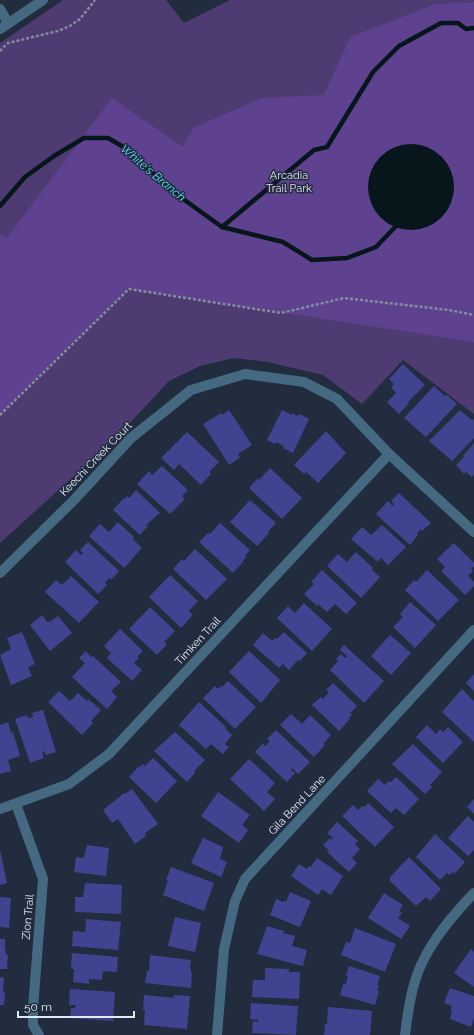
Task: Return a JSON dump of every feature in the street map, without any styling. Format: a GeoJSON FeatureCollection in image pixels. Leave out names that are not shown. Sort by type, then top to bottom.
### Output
{"type":"FeatureCollection","features":[{"type":"Feature","properties":{"kind":"street"},"geometry":{"type":"LineString","coordinates":[[0,9],[4,26],[43,0]]}},
{"type":"Feature","properties":{"kind":"street","name":"Keechi Creek Court"},"geometry":{"type":"LineString","coordinates":[[0,573],[74,500],[131,438],[191,390],[245,374],[304,382],[337,399],[389,454],[474,532]]}},
{"type":"Feature","properties":{"kind":"street","name":"Timken Trail"},"geometry":{"type":"LineString","coordinates":[[0,809],[69,784],[109,754],[389,454]]}},
{"type":"Feature","properties":{"kind":"street","name":"Gila Bend Lane"},"geometry":{"type":"LineString","coordinates":[[217,1035],[224,949],[235,901],[245,879],[474,630]]}},
{"type":"Feature","properties":{"kind":"street","name":"Zion Trail"},"geometry":{"type":"LineString","coordinates":[[16,804],[43,879],[33,1008],[33,1025],[39,1035]]}},
{"type":"Feature","properties":{"kind":"street"},"geometry":{"type":"LineString","coordinates":[[405,1035],[408,1011],[415,980],[421,965],[430,948],[443,930],[474,893]]}},
{"type":"Feature","properties":{"kind":"path"},"geometry":{"type":"LineString","coordinates":[[0,50],[8,43],[58,31],[70,26],[80,19],[95,0]]}},
{"type":"Feature","properties":{"kind":"path"},"geometry":{"type":"LineString","coordinates":[[0,415],[129,289],[281,313],[344,298],[449,310],[474,315]]}},
{"type":"Feature","properties":{"kind":"green space","name":"Arcadia Trail Park"},"geometry":{"type":"Polygon","coordinates":[[[63,0],[166,0],[184,23],[230,0],[474,0],[474,414],[403,360],[362,404],[323,375],[268,362],[234,358],[200,366],[169,381],[116,438],[0,543],[0,43],[63,0]]]}},
{"type":"Feature","properties":{"kind":"green space"},"geometry":{"type":"Polygon","coordinates":[[[474,2],[474,342],[129,289],[0,413],[0,234],[7,238],[112,98],[183,147],[193,128],[262,98],[324,95],[350,37],[436,4],[474,2]]]}},
{"type":"Feature","properties":{"kind":"shaded area"},"geometry":{"type":"Polygon","coordinates":[[[411,144],[427,147],[435,151],[447,163],[451,171],[454,187],[451,203],[447,211],[435,223],[427,227],[411,230],[395,227],[387,223],[375,211],[371,203],[368,187],[371,171],[375,163],[387,151],[395,147],[411,144]]]}},
{"type":"Feature","properties":{"kind":"building"},"geometry":{"type":"Polygon","coordinates":[[[403,364],[425,385],[408,402],[409,403],[399,414],[387,402],[396,393],[391,387],[394,384],[389,379],[403,364]]]}},
{"type":"Feature","properties":{"kind":"building"},"geometry":{"type":"Polygon","coordinates":[[[434,386],[457,404],[426,437],[404,418],[434,386]]]}},
{"type":"Feature","properties":{"kind":"building"},"geometry":{"type":"Polygon","coordinates":[[[229,410],[252,445],[238,454],[240,458],[229,465],[203,424],[229,410]]]}},
{"type":"Feature","properties":{"kind":"building"},"geometry":{"type":"Polygon","coordinates":[[[282,410],[292,415],[292,413],[298,416],[300,414],[309,419],[293,453],[283,448],[284,446],[276,442],[275,444],[267,440],[282,410]]]}},
{"type":"Feature","properties":{"kind":"building"},"geometry":{"type":"Polygon","coordinates":[[[460,410],[474,420],[474,438],[452,461],[429,441],[460,410]]]}},
{"type":"Feature","properties":{"kind":"building"},"geometry":{"type":"Polygon","coordinates":[[[326,431],[346,453],[318,483],[306,472],[304,474],[294,465],[326,431]]]}},
{"type":"Feature","properties":{"kind":"building"},"geometry":{"type":"Polygon","coordinates":[[[187,432],[219,462],[209,472],[211,474],[201,485],[179,464],[174,470],[161,458],[187,432]]]}},
{"type":"Feature","properties":{"kind":"building"},"geometry":{"type":"Polygon","coordinates":[[[474,443],[474,475],[472,477],[466,472],[464,474],[456,465],[474,443]]]}},
{"type":"Feature","properties":{"kind":"building"},"geometry":{"type":"Polygon","coordinates":[[[162,466],[188,490],[182,496],[185,499],[170,514],[137,484],[149,471],[152,475],[162,466]]]}},
{"type":"Feature","properties":{"kind":"building"},"geometry":{"type":"Polygon","coordinates":[[[270,468],[302,498],[282,519],[249,488],[270,468]]]}},
{"type":"Feature","properties":{"kind":"building"},"geometry":{"type":"Polygon","coordinates":[[[136,490],[160,513],[146,525],[148,526],[140,535],[113,510],[124,498],[125,499],[127,496],[129,498],[136,490]]]}},
{"type":"Feature","properties":{"kind":"building"},"geometry":{"type":"Polygon","coordinates":[[[399,493],[431,523],[422,531],[420,529],[417,534],[418,535],[410,545],[376,514],[388,501],[393,506],[394,504],[391,501],[399,493]]]}},
{"type":"Feature","properties":{"kind":"building"},"geometry":{"type":"Polygon","coordinates":[[[250,500],[276,523],[257,546],[230,522],[250,500]]]}},
{"type":"Feature","properties":{"kind":"building"},"geometry":{"type":"Polygon","coordinates":[[[118,522],[134,537],[133,539],[142,548],[124,568],[89,536],[100,524],[109,532],[118,522]]]}},
{"type":"Feature","properties":{"kind":"building"},"geometry":{"type":"Polygon","coordinates":[[[220,523],[250,550],[245,556],[246,557],[243,562],[233,573],[199,542],[208,533],[210,534],[220,523]]]}},
{"type":"Feature","properties":{"kind":"building"},"geometry":{"type":"Polygon","coordinates":[[[382,525],[406,547],[388,565],[381,558],[378,562],[351,539],[362,527],[371,535],[382,525]]]}},
{"type":"Feature","properties":{"kind":"building"},"geometry":{"type":"Polygon","coordinates":[[[88,542],[119,571],[111,580],[109,578],[105,583],[107,585],[98,594],[65,562],[76,550],[81,555],[83,553],[80,550],[88,542]]]}},
{"type":"Feature","properties":{"kind":"building"},"geometry":{"type":"Polygon","coordinates":[[[454,543],[474,563],[474,566],[471,569],[473,571],[468,576],[474,582],[474,586],[465,595],[441,571],[445,567],[437,559],[454,543]]]}},
{"type":"Feature","properties":{"kind":"building"},"geometry":{"type":"Polygon","coordinates":[[[195,549],[227,579],[206,600],[173,569],[182,559],[184,561],[195,549]]]}},
{"type":"Feature","properties":{"kind":"building"},"geometry":{"type":"Polygon","coordinates":[[[356,552],[380,577],[361,598],[327,566],[338,554],[347,562],[356,552]]]}},
{"type":"Feature","properties":{"kind":"building"},"geometry":{"type":"Polygon","coordinates":[[[322,570],[357,603],[346,614],[335,604],[327,612],[318,604],[317,606],[304,594],[314,584],[311,582],[322,570]]]}},
{"type":"Feature","properties":{"kind":"building"},"geometry":{"type":"Polygon","coordinates":[[[427,570],[459,600],[438,621],[405,590],[414,580],[416,582],[427,570]]]}},
{"type":"Feature","properties":{"kind":"building"},"geometry":{"type":"Polygon","coordinates":[[[170,575],[198,601],[189,611],[193,615],[181,628],[149,597],[170,575]]]}},
{"type":"Feature","properties":{"kind":"building"},"geometry":{"type":"Polygon","coordinates":[[[71,576],[99,602],[79,623],[45,592],[56,580],[62,585],[71,576]]]}},
{"type":"Feature","properties":{"kind":"building"},"geometry":{"type":"Polygon","coordinates":[[[410,602],[436,625],[415,648],[393,627],[403,617],[400,614],[410,602]]]}},
{"type":"Feature","properties":{"kind":"building"},"geometry":{"type":"Polygon","coordinates":[[[304,603],[332,629],[312,651],[277,618],[288,606],[295,613],[304,603]]]}},
{"type":"Feature","properties":{"kind":"building"},"geometry":{"type":"Polygon","coordinates":[[[150,607],[175,631],[164,642],[167,644],[157,655],[129,629],[150,607]]]}},
{"type":"Feature","properties":{"kind":"building"},"geometry":{"type":"Polygon","coordinates":[[[42,615],[47,622],[50,622],[58,616],[72,633],[50,651],[30,625],[42,615]]]}},
{"type":"Feature","properties":{"kind":"building"},"geometry":{"type":"Polygon","coordinates":[[[120,629],[143,651],[134,663],[142,670],[132,681],[107,658],[111,653],[104,646],[120,629]]]}},
{"type":"Feature","properties":{"kind":"building"},"geometry":{"type":"Polygon","coordinates":[[[22,632],[35,664],[28,667],[32,676],[11,685],[0,655],[11,649],[7,638],[22,632]]]}},
{"type":"Feature","properties":{"kind":"building"},"geometry":{"type":"Polygon","coordinates":[[[284,632],[307,653],[289,670],[283,664],[279,668],[253,645],[263,633],[272,641],[275,638],[277,639],[284,632]]]}},
{"type":"Feature","properties":{"kind":"building"},"geometry":{"type":"Polygon","coordinates":[[[390,635],[411,653],[391,675],[371,656],[390,635]]]}},
{"type":"Feature","properties":{"kind":"building"},"geometry":{"type":"Polygon","coordinates":[[[344,645],[384,681],[364,703],[330,670],[338,661],[336,659],[341,654],[345,658],[347,656],[340,650],[344,645]]]}},
{"type":"Feature","properties":{"kind":"building"},"geometry":{"type":"Polygon","coordinates":[[[86,651],[121,682],[111,691],[117,697],[107,709],[72,677],[85,663],[79,658],[86,651]]]}},
{"type":"Feature","properties":{"kind":"building"},"geometry":{"type":"Polygon","coordinates":[[[249,651],[280,680],[261,703],[229,672],[249,651]]]}},
{"type":"Feature","properties":{"kind":"building"},"geometry":{"type":"Polygon","coordinates":[[[474,674],[474,691],[466,683],[474,674]]]}},
{"type":"Feature","properties":{"kind":"building"},"geometry":{"type":"Polygon","coordinates":[[[228,681],[256,707],[235,729],[203,698],[215,686],[218,689],[228,681]]]}},
{"type":"Feature","properties":{"kind":"building"},"geometry":{"type":"Polygon","coordinates":[[[333,683],[357,706],[350,713],[352,715],[349,718],[350,719],[339,731],[312,705],[321,697],[323,699],[329,692],[326,690],[333,683]]]}},
{"type":"Feature","properties":{"kind":"building"},"geometry":{"type":"Polygon","coordinates":[[[462,689],[474,701],[474,742],[442,712],[462,689]]]}},
{"type":"Feature","properties":{"kind":"building"},"geometry":{"type":"Polygon","coordinates":[[[59,691],[70,701],[78,693],[101,710],[91,721],[93,723],[82,735],[48,702],[59,691]]]}},
{"type":"Feature","properties":{"kind":"building"},"geometry":{"type":"Polygon","coordinates":[[[199,702],[226,727],[225,728],[232,735],[225,744],[229,747],[223,754],[211,744],[206,749],[179,725],[199,702]]]}},
{"type":"Feature","properties":{"kind":"building"},"geometry":{"type":"Polygon","coordinates":[[[43,710],[56,752],[46,755],[44,751],[42,752],[44,758],[30,763],[15,719],[27,715],[28,718],[33,717],[32,713],[43,710]]]}},
{"type":"Feature","properties":{"kind":"building"},"geometry":{"type":"Polygon","coordinates":[[[291,714],[302,724],[310,715],[331,735],[323,744],[325,745],[314,757],[280,725],[291,714]]]}},
{"type":"Feature","properties":{"kind":"building"},"geometry":{"type":"Polygon","coordinates":[[[8,722],[11,733],[13,732],[20,756],[8,760],[11,771],[0,774],[0,725],[8,722]]]}},
{"type":"Feature","properties":{"kind":"building"},"geometry":{"type":"Polygon","coordinates":[[[427,725],[436,734],[440,729],[443,732],[448,727],[463,742],[443,763],[416,737],[427,725]]]}},
{"type":"Feature","properties":{"kind":"building"},"geometry":{"type":"Polygon","coordinates":[[[276,730],[310,762],[298,774],[292,768],[291,770],[295,773],[287,782],[255,752],[263,743],[265,746],[270,741],[267,739],[276,730]]]}},
{"type":"Feature","properties":{"kind":"building"},"geometry":{"type":"Polygon","coordinates":[[[175,732],[205,760],[194,771],[195,773],[187,782],[154,751],[175,732]]]}},
{"type":"Feature","properties":{"kind":"building"},"geometry":{"type":"Polygon","coordinates":[[[413,744],[442,772],[430,785],[432,787],[425,794],[392,764],[413,744]]]}},
{"type":"Feature","properties":{"kind":"building"},"geometry":{"type":"Polygon","coordinates":[[[153,758],[177,781],[156,803],[129,777],[139,766],[140,767],[143,764],[145,766],[153,758]]]}},
{"type":"Feature","properties":{"kind":"building"},"geometry":{"type":"Polygon","coordinates":[[[249,759],[275,783],[267,792],[275,799],[264,811],[230,779],[249,759]]]}},
{"type":"Feature","properties":{"kind":"building"},"geometry":{"type":"Polygon","coordinates":[[[396,777],[419,799],[404,815],[396,808],[391,813],[367,791],[378,779],[385,785],[396,777]]]}},
{"type":"Feature","properties":{"kind":"building"},"geometry":{"type":"Polygon","coordinates":[[[132,789],[158,824],[145,833],[146,836],[135,844],[118,819],[112,823],[103,810],[124,793],[125,794],[132,789]]]}},
{"type":"Feature","properties":{"kind":"building"},"geometry":{"type":"Polygon","coordinates":[[[218,792],[250,815],[242,825],[248,830],[239,843],[201,816],[218,792]]]}},
{"type":"Feature","properties":{"kind":"building"},"geometry":{"type":"Polygon","coordinates":[[[474,799],[474,814],[467,807],[474,799]]]}},
{"type":"Feature","properties":{"kind":"building"},"geometry":{"type":"Polygon","coordinates":[[[368,803],[394,827],[375,847],[342,816],[353,805],[358,810],[368,803]]]}},
{"type":"Feature","properties":{"kind":"building"},"geometry":{"type":"Polygon","coordinates":[[[468,816],[474,822],[474,850],[468,856],[448,838],[468,816]]]}},
{"type":"Feature","properties":{"kind":"building"},"geometry":{"type":"Polygon","coordinates":[[[337,822],[358,841],[355,844],[360,849],[352,858],[357,863],[349,872],[327,852],[329,851],[323,845],[330,838],[331,840],[333,838],[327,833],[337,822]]]}},
{"type":"Feature","properties":{"kind":"building"},"geometry":{"type":"Polygon","coordinates":[[[435,834],[465,862],[454,874],[453,872],[449,875],[447,873],[440,880],[416,857],[435,834]]]}},
{"type":"Feature","properties":{"kind":"building"},"geometry":{"type":"Polygon","coordinates":[[[203,838],[223,847],[220,859],[227,862],[221,877],[191,863],[203,838]]]}},
{"type":"Feature","properties":{"kind":"building"},"geometry":{"type":"Polygon","coordinates":[[[87,845],[109,848],[106,876],[74,872],[76,857],[84,858],[87,845]]]}},
{"type":"Feature","properties":{"kind":"building"},"geometry":{"type":"Polygon","coordinates":[[[0,850],[7,883],[0,885],[0,850]]]}},
{"type":"Feature","properties":{"kind":"building"},"geometry":{"type":"Polygon","coordinates":[[[409,857],[441,889],[430,901],[426,897],[416,906],[390,881],[390,877],[409,857]]]}},
{"type":"Feature","properties":{"kind":"building"},"geometry":{"type":"Polygon","coordinates":[[[317,858],[343,876],[331,895],[322,889],[318,895],[291,876],[299,864],[307,869],[309,866],[311,867],[317,858]]]}},
{"type":"Feature","properties":{"kind":"building"},"geometry":{"type":"Polygon","coordinates":[[[171,867],[214,883],[204,911],[163,895],[168,881],[166,880],[171,867]]]}},
{"type":"Feature","properties":{"kind":"building"},"geometry":{"type":"Polygon","coordinates":[[[85,883],[122,885],[121,914],[75,912],[75,897],[83,897],[85,883]]]}},
{"type":"Feature","properties":{"kind":"building"},"geometry":{"type":"Polygon","coordinates":[[[290,892],[311,901],[300,927],[270,915],[276,899],[286,902],[290,892]]]}},
{"type":"Feature","properties":{"kind":"building"},"geometry":{"type":"Polygon","coordinates":[[[384,893],[403,905],[399,911],[402,913],[398,918],[410,926],[401,939],[368,918],[384,893]]]}},
{"type":"Feature","properties":{"kind":"building"},"geometry":{"type":"Polygon","coordinates":[[[0,897],[11,898],[9,928],[0,927],[0,897]]]}},
{"type":"Feature","properties":{"kind":"building"},"geometry":{"type":"Polygon","coordinates":[[[175,917],[201,923],[195,952],[168,946],[175,917]]]}},
{"type":"Feature","properties":{"kind":"building"},"geometry":{"type":"Polygon","coordinates":[[[86,919],[121,922],[118,950],[72,946],[73,931],[85,932],[86,919]]]}},
{"type":"Feature","properties":{"kind":"building"},"geometry":{"type":"Polygon","coordinates":[[[267,926],[284,931],[283,933],[295,936],[292,946],[307,950],[303,966],[257,954],[267,926]]]}},
{"type":"Feature","properties":{"kind":"building"},"geometry":{"type":"Polygon","coordinates":[[[355,928],[396,944],[385,972],[341,955],[346,942],[350,943],[355,928]]]}},
{"type":"Feature","properties":{"kind":"building"},"geometry":{"type":"Polygon","coordinates":[[[0,939],[5,939],[5,950],[6,955],[8,955],[7,969],[0,969],[0,939]]]}},
{"type":"Feature","properties":{"kind":"building"},"geometry":{"type":"Polygon","coordinates":[[[471,949],[474,952],[474,987],[454,973],[471,949]]]}},
{"type":"Feature","properties":{"kind":"building"},"geometry":{"type":"Polygon","coordinates":[[[72,953],[118,957],[117,972],[103,971],[102,980],[89,979],[89,984],[73,982],[74,969],[71,969],[72,953]]]}},
{"type":"Feature","properties":{"kind":"building"},"geometry":{"type":"Polygon","coordinates":[[[150,955],[191,960],[191,988],[145,983],[147,971],[149,971],[150,955]]]}},
{"type":"Feature","properties":{"kind":"building"},"geometry":{"type":"Polygon","coordinates":[[[349,966],[380,976],[377,986],[379,986],[377,990],[379,991],[375,1005],[340,995],[343,984],[346,984],[348,976],[346,975],[349,966]]]}},
{"type":"Feature","properties":{"kind":"building"},"geometry":{"type":"Polygon","coordinates":[[[265,968],[289,969],[289,972],[300,972],[299,999],[252,997],[253,980],[265,980],[265,968]]]}},
{"type":"Feature","properties":{"kind":"building"},"geometry":{"type":"Polygon","coordinates":[[[0,977],[4,978],[4,1005],[0,1005],[0,977]]]}},
{"type":"Feature","properties":{"kind":"building"},"geometry":{"type":"Polygon","coordinates":[[[450,988],[474,996],[474,1018],[471,1027],[450,1019],[452,1011],[450,1011],[452,1006],[444,1003],[450,988]]]}},
{"type":"Feature","properties":{"kind":"building"},"geometry":{"type":"Polygon","coordinates":[[[70,989],[115,992],[113,1021],[70,1018],[71,1008],[75,1008],[76,1005],[69,1005],[70,989]]]}},
{"type":"Feature","properties":{"kind":"building"},"geometry":{"type":"Polygon","coordinates":[[[144,995],[174,998],[174,995],[190,996],[187,1029],[144,1025],[144,995]]]}},
{"type":"Feature","properties":{"kind":"building"},"geometry":{"type":"Polygon","coordinates":[[[251,1003],[298,1006],[296,1035],[252,1033],[253,1021],[258,1022],[258,1020],[250,1019],[251,1003]]]}},
{"type":"Feature","properties":{"kind":"building"},"geometry":{"type":"Polygon","coordinates":[[[328,1007],[372,1011],[370,1035],[324,1035],[325,1024],[327,1024],[328,1007]]]}},
{"type":"Feature","properties":{"kind":"waterway","name":"White's Branch"},"geometry":{"type":"LineString","coordinates":[[222,227],[314,150],[327,147],[373,72],[399,46],[441,23],[458,23],[466,29],[474,28]]}},
{"type":"Feature","properties":{"kind":"waterway","name":"White's Branch"},"geometry":{"type":"LineString","coordinates":[[0,206],[25,177],[54,156],[84,138],[108,138],[127,149],[172,191],[222,227],[283,242],[312,260],[347,258],[376,247],[398,224]]}}]}
